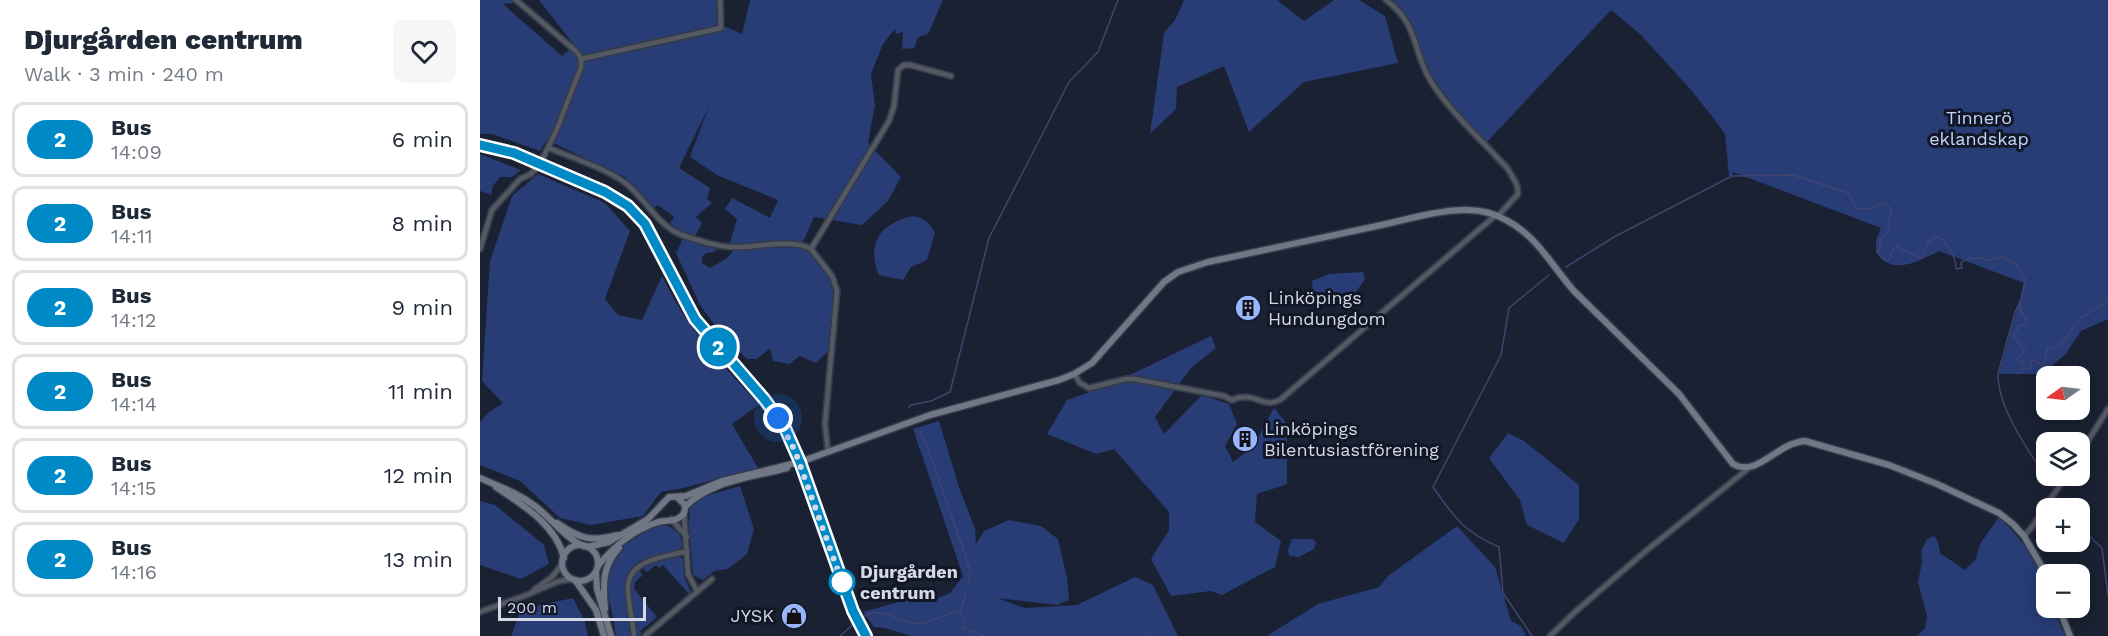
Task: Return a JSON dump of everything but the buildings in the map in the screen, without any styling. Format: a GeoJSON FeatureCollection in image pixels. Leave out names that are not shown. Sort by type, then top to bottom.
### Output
{"type":"FeatureCollection","features":[{"type":"Feature","properties":{"kind":"street"},"geometry":{"type":"LineString","coordinates":[[480,249],[492,210],[520,179],[531,174],[540,164],[581,68],[581,59],[577,52],[516,0]]}},
{"type":"Feature","properties":{"kind":"street"},"geometry":{"type":"LineString","coordinates":[[581,59],[721,28],[720,0]]}},
{"type":"Feature","properties":{"kind":"street"},"geometry":{"type":"LineString","coordinates":[[1074,374],[1080,383],[1089,388],[1134,379],[1224,396],[1232,400],[1239,396],[1247,396],[1273,403],[1280,400],[1497,216],[1518,194],[1516,181],[1508,169],[1436,90],[1423,65],[1409,25],[1386,0]]}},
{"type":"Feature","properties":{"kind":"street"},"geometry":{"type":"LineString","coordinates":[[811,249],[886,128],[894,106],[898,70],[904,65],[910,65],[951,76]]}},
{"type":"Feature","properties":{"kind":"street"},"geometry":{"type":"LineString","coordinates":[[480,145],[507,150],[615,197],[640,218],[649,230],[693,317],[773,410],[789,436],[854,614],[866,636]]}},
{"type":"Feature","properties":{"kind":"street"},"geometry":{"type":"LineString","coordinates":[[549,147],[623,181],[640,196],[653,214],[682,236],[732,248],[790,244],[811,249],[832,276],[837,291],[825,424],[828,452]]}},
{"type":"Feature","properties":{"kind":"street"},"geometry":{"type":"LineString","coordinates":[[480,612],[524,597],[559,581],[586,580],[615,547],[657,522],[678,519],[698,496],[713,489],[791,467],[930,415],[1074,374],[1092,363],[1164,282],[1185,269],[1208,262],[1455,210],[1474,210],[1497,216],[1516,226],[1536,243],[1574,291],[1679,394],[1733,464],[1749,468]]}},
{"type":"Feature","properties":{"kind":"street"},"geometry":{"type":"LineString","coordinates":[[2090,438],[2108,409]]}},
{"type":"Feature","properties":{"kind":"street"},"geometry":{"type":"LineString","coordinates":[[1550,636],[1647,550],[1749,468],[1758,465],[1791,443],[1815,442],[1889,465],[1999,513],[2024,536],[2040,564]]}},
{"type":"Feature","properties":{"kind":"street"},"geometry":{"type":"LineString","coordinates":[[524,597],[552,578],[571,548],[609,542],[648,519],[667,499],[692,494],[734,477],[797,463]]}},
{"type":"Feature","properties":{"kind":"street"},"geometry":{"type":"LineString","coordinates":[[480,478],[518,494],[547,516],[585,538],[596,540],[622,534]]}},
{"type":"Feature","properties":{"kind":"street"},"geometry":{"type":"LineString","coordinates":[[487,481],[537,517],[558,540],[566,573],[596,610],[604,636]]}},
{"type":"Feature","properties":{"kind":"street"},"geometry":{"type":"LineString","coordinates":[[2024,536],[2059,486]]}},
{"type":"Feature","properties":{"kind":"street"},"geometry":{"type":"LineString","coordinates":[[676,497],[682,501],[684,510],[688,574],[697,591]]}},
{"type":"Feature","properties":{"kind":"street"},"geometry":{"type":"LineString","coordinates":[[662,505],[663,514],[687,537]]}},
{"type":"Feature","properties":{"kind":"street"},"geometry":{"type":"LineString","coordinates":[[547,516],[565,535],[596,555],[597,589],[605,609]]}},
{"type":"Feature","properties":{"kind":"street"},"geometry":{"type":"LineString","coordinates":[[611,636],[605,609],[603,578],[607,564],[615,552],[631,537]]}},
{"type":"Feature","properties":{"kind":"street"},"geometry":{"type":"LineString","coordinates":[[634,636],[627,590],[632,574],[643,563],[687,551]]}},
{"type":"Feature","properties":{"kind":"street"},"geometry":{"type":"LineString","coordinates":[[645,636],[712,579]]}},
{"type":"Feature","properties":{"kind":"street"},"geometry":{"type":"LineString","coordinates":[[2063,618],[2070,636]]}},
{"type":"Feature","properties":{"kind":"green space"},"geometry":{"type":"Polygon","coordinates":[[[480,0],[511,0],[516,3],[503,4],[562,56],[574,45],[539,0],[719,0],[720,24],[742,34],[750,0],[943,0],[928,34],[918,37],[914,48],[902,49],[903,32],[896,34],[895,29],[883,44],[871,74],[875,105],[868,143],[901,177],[888,201],[862,225],[814,217],[803,242],[729,245],[737,219],[725,209],[732,198],[770,218],[778,200],[717,175],[690,157],[709,106],[679,168],[710,188],[707,199],[712,203],[696,217],[702,223],[695,236],[682,233],[670,223],[674,217],[658,205],[654,208],[625,177],[547,140],[540,151],[492,134],[480,134],[480,0]]]}},
{"type":"Feature","properties":{"kind":"green space"},"geometry":{"type":"Polygon","coordinates":[[[1184,0],[1277,0],[1304,21],[1334,0],[1359,0],[1385,16],[1398,63],[1304,82],[1249,132],[1224,66],[1177,87],[1176,109],[1150,134],[1164,33],[1175,20],[1184,0]]]}},
{"type":"Feature","properties":{"kind":"green space","name":"Tinnerö eklandskap"},"geometry":{"type":"Polygon","coordinates":[[[1385,0],[2108,0],[2108,319],[2081,331],[2065,355],[2051,366],[2036,366],[2036,374],[1999,374],[2024,283],[1939,251],[1906,265],[1890,264],[1882,260],[1876,252],[1876,240],[1881,228],[1733,172],[1729,177],[1725,134],[1692,91],[1641,35],[1611,10],[1485,144],[1444,98],[1426,72],[1410,27],[1385,0]]]}},
{"type":"Feature","properties":{"kind":"green space"},"geometry":{"type":"Polygon","coordinates":[[[480,154],[521,170],[512,177],[500,177],[493,186],[491,195],[480,191],[480,154]]]}},
{"type":"Feature","properties":{"kind":"green space"},"geometry":{"type":"Polygon","coordinates":[[[538,174],[605,203],[630,231],[605,299],[618,315],[642,320],[662,276],[693,329],[760,404],[732,424],[758,468],[661,492],[643,516],[591,525],[560,518],[520,481],[480,465],[480,422],[489,412],[503,403],[482,381],[490,261],[512,196],[538,174]]]}},
{"type":"Feature","properties":{"kind":"green space"},"geometry":{"type":"Polygon","coordinates":[[[913,216],[926,222],[935,233],[927,260],[911,267],[903,280],[879,275],[874,254],[879,237],[892,224],[913,216]]]}},
{"type":"Feature","properties":{"kind":"green space"},"geometry":{"type":"Polygon","coordinates":[[[683,238],[716,249],[715,252],[706,253],[702,257],[702,263],[710,268],[727,258],[734,250],[792,246],[803,248],[812,254],[828,274],[832,284],[834,298],[828,351],[816,363],[800,356],[789,364],[773,361],[770,348],[757,359],[747,359],[719,331],[700,305],[676,253],[683,238]]]}},
{"type":"Feature","properties":{"kind":"green space"},"geometry":{"type":"Polygon","coordinates":[[[1363,272],[1365,279],[1344,309],[1323,303],[1313,293],[1312,281],[1329,274],[1363,272]]]}},
{"type":"Feature","properties":{"kind":"green space"},"geometry":{"type":"Polygon","coordinates":[[[1211,336],[1216,348],[1191,368],[1155,417],[1164,434],[1202,395],[1229,404],[1237,424],[1225,446],[1233,462],[1253,447],[1274,408],[1287,424],[1287,484],[1257,494],[1255,522],[1281,541],[1275,567],[1222,595],[1211,591],[1171,596],[1151,559],[1169,530],[1169,512],[1114,449],[1096,454],[1047,434],[1067,400],[1122,379],[1211,336]]]}},
{"type":"Feature","properties":{"kind":"green space"},"geometry":{"type":"Polygon","coordinates":[[[939,421],[959,487],[975,529],[976,544],[984,531],[1009,520],[1041,526],[1058,539],[1067,578],[1069,600],[1057,605],[997,598],[1025,608],[1077,605],[1135,577],[1153,585],[1178,636],[911,636],[874,627],[863,612],[906,600],[929,602],[950,593],[963,576],[913,429],[939,421]]]}},
{"type":"Feature","properties":{"kind":"green space"},"geometry":{"type":"Polygon","coordinates":[[[1508,433],[1524,441],[1579,485],[1579,519],[1564,543],[1527,525],[1520,500],[1489,458],[1508,433]]]}},
{"type":"Feature","properties":{"kind":"green space"},"geometry":{"type":"Polygon","coordinates":[[[740,486],[754,529],[747,554],[728,569],[714,571],[703,580],[693,575],[690,508],[702,497],[740,486]]]}},
{"type":"Feature","properties":{"kind":"green space"},"geometry":{"type":"Polygon","coordinates":[[[480,501],[495,505],[544,545],[549,564],[521,579],[480,565],[480,501]]]}},
{"type":"Feature","properties":{"kind":"green space"},"geometry":{"type":"Polygon","coordinates":[[[1999,517],[2021,541],[2037,564],[2036,618],[2057,618],[2065,636],[1917,636],[1925,628],[1927,616],[1918,582],[1922,562],[1921,551],[1927,539],[1934,536],[1940,553],[1965,570],[1976,559],[1980,544],[1999,517]]]}},
{"type":"Feature","properties":{"kind":"green space"},"geometry":{"type":"Polygon","coordinates":[[[663,525],[677,532],[682,547],[677,551],[644,559],[632,567],[625,584],[631,636],[616,636],[607,583],[612,560],[634,539],[651,528],[663,525]]]}},
{"type":"Feature","properties":{"kind":"green space"},"geometry":{"type":"Polygon","coordinates":[[[1457,526],[1495,567],[1511,621],[1521,626],[1526,636],[1267,636],[1318,604],[1379,587],[1388,576],[1457,526]]]}},
{"type":"Feature","properties":{"kind":"green space"},"geometry":{"type":"Polygon","coordinates":[[[1292,539],[1313,539],[1316,543],[1314,549],[1299,557],[1289,556],[1288,550],[1292,539]]]}},
{"type":"Feature","properties":{"kind":"green space"},"geometry":{"type":"Polygon","coordinates":[[[679,556],[683,559],[684,576],[691,592],[689,594],[663,565],[659,568],[656,565],[647,572],[644,569],[647,564],[679,556]]]}},
{"type":"Feature","properties":{"kind":"green space"},"geometry":{"type":"Polygon","coordinates":[[[638,570],[643,575],[635,582],[634,589],[657,617],[640,631],[642,634],[640,636],[636,635],[631,601],[631,584],[638,570]]]}},
{"type":"Feature","properties":{"kind":"green space"},"geometry":{"type":"Polygon","coordinates":[[[573,598],[585,622],[588,636],[511,636],[521,609],[573,598]]]}},
{"type":"Feature","properties":{"kind":"waterway"},"geometry":{"type":"LineString","coordinates":[[909,407],[931,401],[950,392],[989,238],[1069,82],[1098,52],[1118,0]]}},
{"type":"Feature","properties":{"kind":"waterway"},"geometry":{"type":"LineString","coordinates":[[1566,267],[1614,237],[1732,176],[1793,175],[1848,193],[1856,208],[1867,209],[1885,203],[1892,210],[1888,224],[1890,232],[1880,239],[1880,249],[1877,252],[1886,261],[1897,246],[1920,258],[1929,241],[1937,237],[1951,250],[1956,269],[1962,268],[1963,261],[1979,258],[1989,260],[2003,257],[2016,264],[2025,279],[2020,309],[2027,321],[2026,324],[2019,326],[2013,336],[2025,350],[2017,360],[2023,362],[2022,369],[2031,368],[2031,362],[2034,360],[2042,365],[2045,363],[2047,349],[2066,339],[2081,318],[2108,299]]}},
{"type":"Feature","properties":{"kind":"waterway"},"geometry":{"type":"LineString","coordinates":[[1532,636],[1503,593],[1499,547],[1477,536],[1461,523],[1433,487],[1501,355],[1509,308],[1549,275]]}},
{"type":"Feature","properties":{"kind":"waterway"},"geometry":{"type":"LineString","coordinates":[[2020,302],[2015,312],[1998,374],[2000,388],[2010,418],[2052,487]]}},
{"type":"Feature","properties":{"kind":"waterway"},"geometry":{"type":"LineString","coordinates":[[920,431],[965,554],[970,571],[969,583]]}},
{"type":"Feature","properties":{"kind":"waterway"},"geometry":{"type":"LineString","coordinates":[[2090,537],[2102,548],[2108,595]]}},
{"type":"Feature","properties":{"kind":"waterway"},"geometry":{"type":"LineString","coordinates":[[960,612],[966,593]]}},
{"type":"Feature","properties":{"kind":"waterway"},"geometry":{"type":"LineString","coordinates":[[860,619],[873,613],[880,613],[920,623],[960,612],[964,620],[963,628],[985,636]]}},
{"type":"Feature","properties":{"kind":"waterway"},"geometry":{"type":"LineString","coordinates":[[840,636],[856,622]]}},
{"type":"Feature","properties":{"kind":"bus line","name":"2"},"geometry":{"type":"LineString","coordinates":[[480,145],[514,153],[605,192],[628,206],[645,224],[681,296],[701,328],[765,400],[785,428],[800,462],[853,611],[866,636]]}},
{"type":"Feature","properties":{"kind":"place","name":"Linköpings Hundungdom"},"geometry":{"type":"Point","coordinates":[1248,308]}},
{"type":"Feature","properties":{"kind":"place","name":"Linköpings Bilentusiastförening"},"geometry":{"type":"Point","coordinates":[1245,439]}},
{"type":"Feature","properties":{"kind":"place","name":"Djurgården centrum"},"geometry":{"type":"Point","coordinates":[842,582]}},
{"type":"Feature","properties":{"kind":"place","name":"JYSK"},"geometry":{"type":"Point","coordinates":[794,616]}},
{"type":"Feature","properties":{"kind":"route"},"geometry":{"type":"LineString","coordinates":[[778,418],[795,451],[842,582]]}}]}
